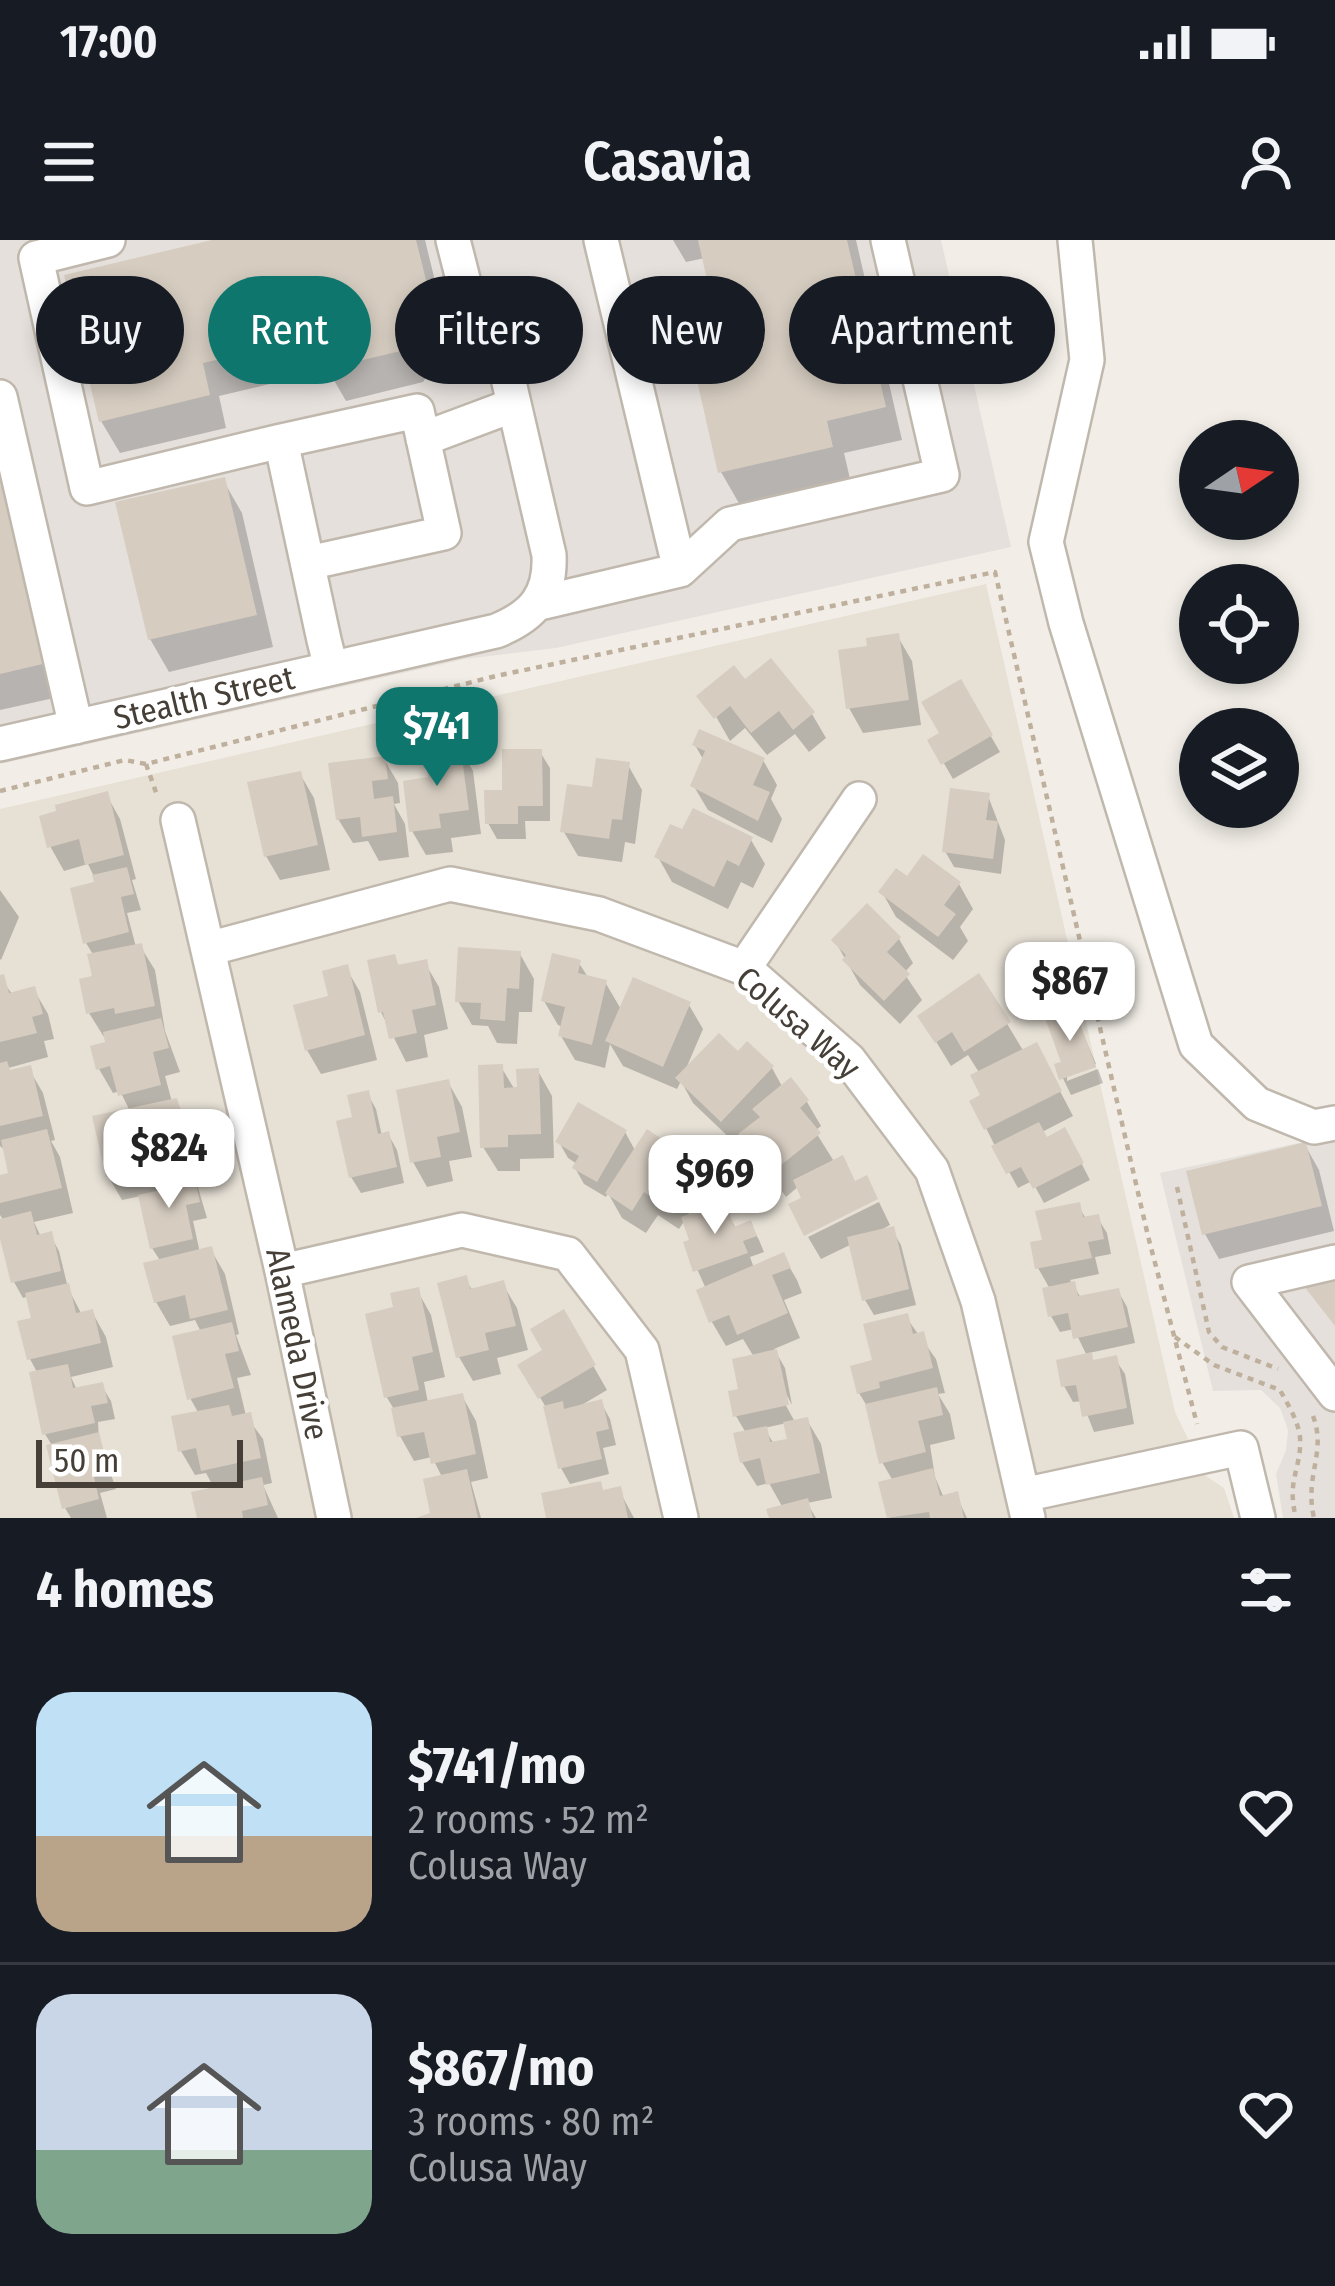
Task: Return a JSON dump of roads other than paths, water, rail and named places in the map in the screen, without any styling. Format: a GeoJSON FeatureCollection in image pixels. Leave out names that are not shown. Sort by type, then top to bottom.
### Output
{"type":"FeatureCollection","features":[{"type":"Feature","properties":{"kind":"street"},"geometry":{"type":"LineString","coordinates":[[108,240],[36,258],[87,488],[417,411],[444,533],[308,563]]}},
{"type":"Feature","properties":{"kind":"street"},"geometry":{"type":"LineString","coordinates":[[453,240],[475,326],[505,365],[549,555],[550,579],[540,603]]}},
{"type":"Feature","properties":{"kind":"street"},"geometry":{"type":"LineString","coordinates":[[601,240],[680,570],[730,524],[942,475],[888,240]]}},
{"type":"Feature","properties":{"kind":"street"},"geometry":{"type":"LineString","coordinates":[[1075,240],[1088,360],[1046,542],[1066,622],[1196,1045],[1257,1104],[1314,1127],[1335,1123]]}},
{"type":"Feature","properties":{"kind":"street"},"geometry":{"type":"LineString","coordinates":[[0,397],[76,727]]}},
{"type":"Feature","properties":{"kind":"street"},"geometry":{"type":"LineString","coordinates":[[423,440],[514,405]]}},
{"type":"Feature","properties":{"kind":"street"},"geometry":{"type":"LineString","coordinates":[[281,441],[331,668]]}},
{"type":"Feature","properties":{"kind":"street","name":"Stealth Street"},"geometry":{"type":"LineString","coordinates":[[0,744],[496,631],[521,621],[540,603],[680,570]]}},
{"type":"Feature","properties":{"kind":"street"},"geometry":{"type":"LineString","coordinates":[[743,968],[859,799]]}},
{"type":"Feature","properties":{"kind":"street","name":"Alameda Drive"},"geometry":{"type":"LineString","coordinates":[[178,820],[334,1518]]}},
{"type":"Feature","properties":{"kind":"street","name":"Colusa Way"},"geometry":{"type":"LineString","coordinates":[[208,949],[450,884],[599,914],[743,968],[849,1060],[932,1170],[978,1301],[1025,1507]]}},
{"type":"Feature","properties":{"kind":"street"},"geometry":{"type":"LineString","coordinates":[[282,1271],[462,1230],[568,1254],[642,1350],[681,1518]]}},
{"type":"Feature","properties":{"kind":"street"},"geometry":{"type":"LineString","coordinates":[[1321,1399],[1249,1282],[1335,1262]]}},
{"type":"Feature","properties":{"kind":"street"},"geometry":{"type":"LineString","coordinates":[[1025,1507],[1241,1448],[1258,1518]]}}]}
